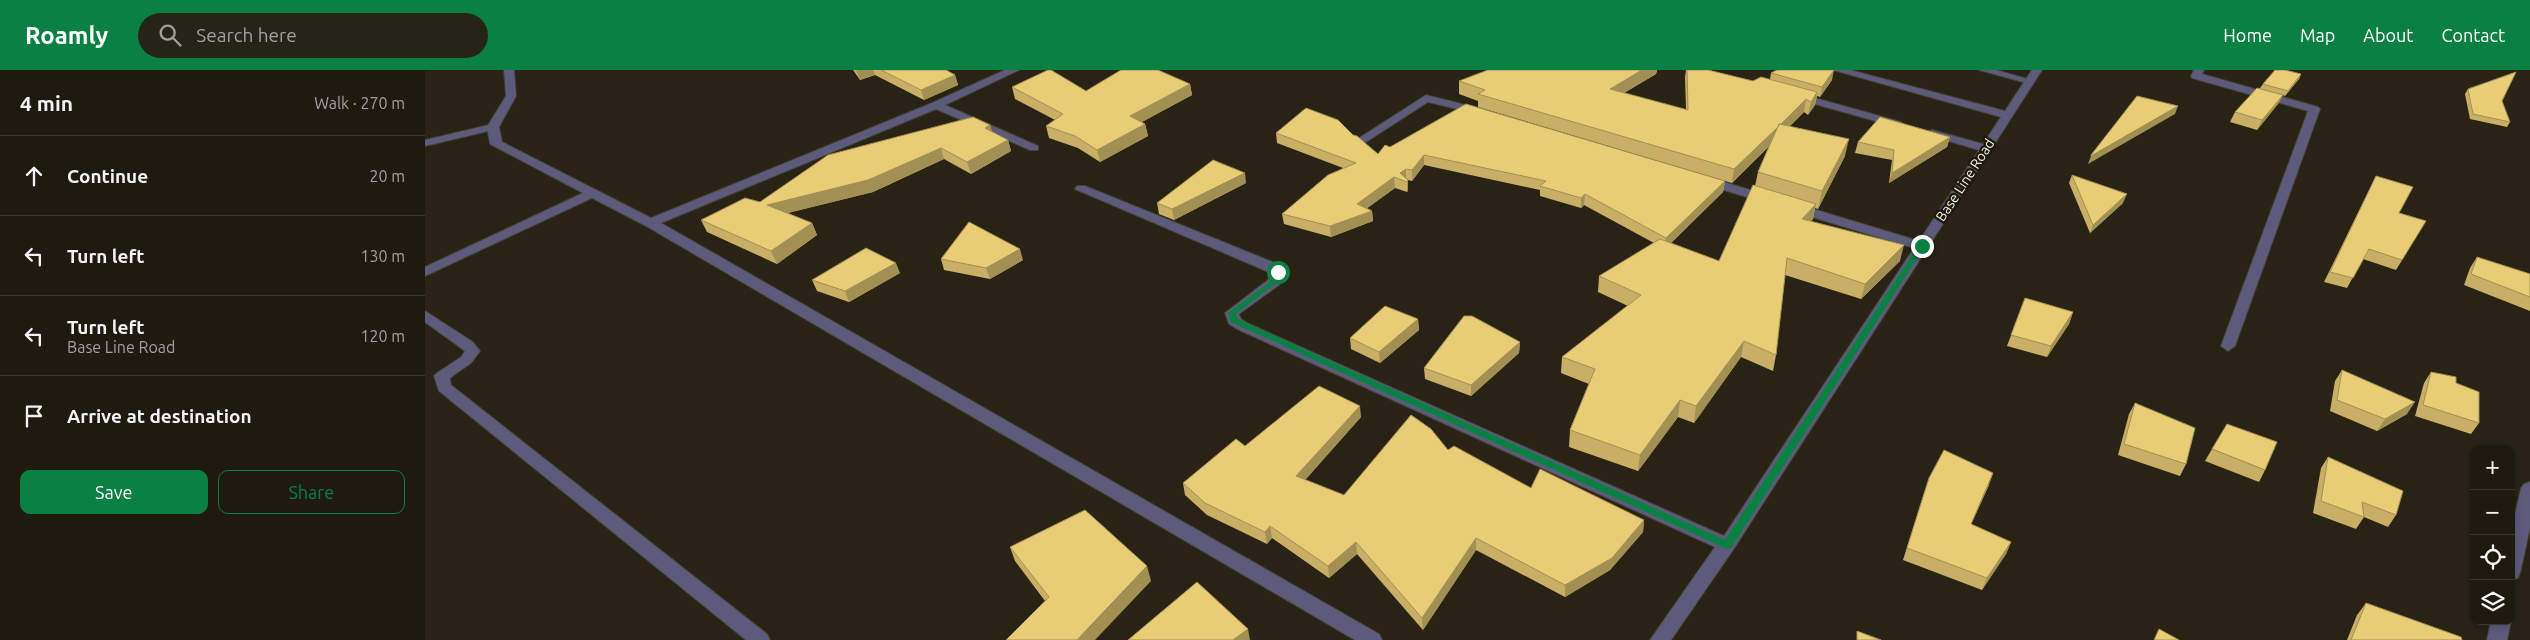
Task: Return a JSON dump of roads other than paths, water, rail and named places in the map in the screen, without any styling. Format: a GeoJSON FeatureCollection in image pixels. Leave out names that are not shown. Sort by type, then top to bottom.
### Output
{"type":"FeatureCollection","features":[{"type":"Feature","properties":{"kind":"street"},"geometry":{"type":"LineString","coordinates":[[509,70],[511,96],[493,126],[497,144],[651,223],[1372,640]]}},
{"type":"Feature","properties":{"kind":"street"},"geometry":{"type":"LineString","coordinates":[[651,223],[936,105],[1013,70]]}},
{"type":"Feature","properties":{"kind":"street"},"geometry":{"type":"LineString","coordinates":[[1838,70],[2007,115]]}},
{"type":"Feature","properties":{"kind":"street"},"geometry":{"type":"LineString","coordinates":[[2199,70],[2196,76],[2314,109],[2228,346]]}},
{"type":"Feature","properties":{"kind":"street","name":"Base Line Road"},"geometry":{"type":"LineString","coordinates":[[1660,640],[1727,545],[1985,148],[2034,76]]}},
{"type":"Feature","properties":{"kind":"street"},"geometry":{"type":"LineString","coordinates":[[1788,93],[1985,148]]}},
{"type":"Feature","properties":{"kind":"street"},"geometry":{"type":"LineString","coordinates":[[1359,142],[1426,98],[1490,115]]}},
{"type":"Feature","properties":{"kind":"street"},"geometry":{"type":"LineString","coordinates":[[936,105],[1034,148]]}},
{"type":"Feature","properties":{"kind":"street"},"geometry":{"type":"LineString","coordinates":[[1697,178],[1922,246]]}},
{"type":"Feature","properties":{"kind":"street"},"geometry":{"type":"LineString","coordinates":[[1081,189],[1278,272],[1274,282],[1232,313],[1234,321],[1242,326],[1727,545]]}},
{"type":"Feature","properties":{"kind":"street"},"geometry":{"type":"LineString","coordinates":[[425,272],[593,194]]}},
{"type":"Feature","properties":{"kind":"street"},"geometry":{"type":"LineString","coordinates":[[425,315],[468,345],[473,351],[466,360],[442,376],[444,387],[760,640]]}},
{"type":"Feature","properties":{"kind":"street"},"geometry":{"type":"LineString","coordinates":[[2515,555],[2530,488]]}},
{"type":"Feature","properties":{"kind":"street"},"geometry":{"type":"LineString","coordinates":[[2497,640],[2500,625]]}},
{"type":"Feature","properties":{"kind":"lane"},"geometry":{"type":"LineString","coordinates":[[1984,70],[2034,76]]}},
{"type":"Feature","properties":{"kind":"lane"},"geometry":{"type":"LineString","coordinates":[[425,143],[493,126]]}}]}
